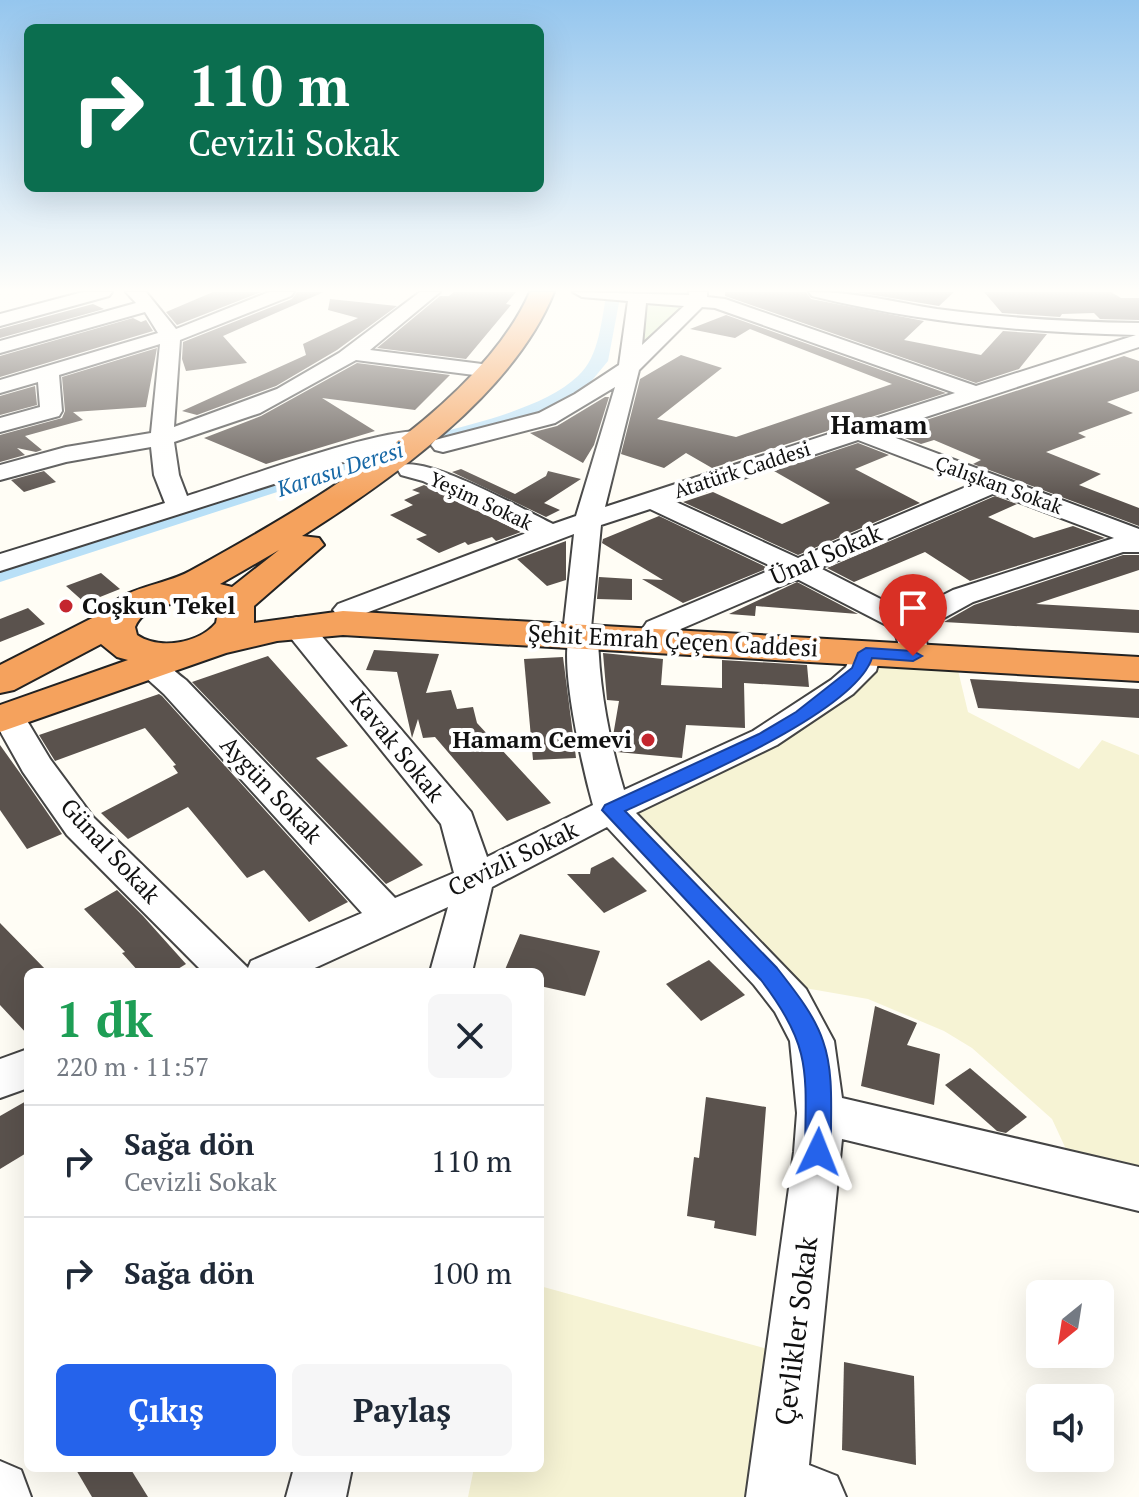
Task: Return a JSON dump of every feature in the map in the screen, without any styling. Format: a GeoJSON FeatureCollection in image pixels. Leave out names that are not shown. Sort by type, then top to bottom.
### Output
{"type":"FeatureCollection","features":[{"type":"Feature","properties":{"kind":"highway"},"geometry":{"type":"LineString","coordinates":[[3,705],[182,655],[233,628],[235,606],[413,453],[497,362]]}},
{"type":"Feature","properties":{"kind":"highway"},"geometry":{"type":"LineString","coordinates":[[3,705],[143,601],[183,590],[476,418],[524,362]]}},
{"type":"Feature","properties":{"kind":"highway"},"geometry":{"type":"LineString","coordinates":[[183,590],[211,592],[235,606]]}},
{"type":"Feature","properties":{"kind":"highway","name":"Şehit Emrah Çeçen Caddesi"},"geometry":{"type":"LineString","coordinates":[[235,606],[348,610],[866,653],[911,642],[1139,669]]}},
{"type":"Feature","properties":{"kind":"highway"},"geometry":{"type":"LineString","coordinates":[[118,620],[115,627],[118,640],[130,649],[182,655]]}},
{"type":"Feature","properties":{"kind":"highway","name":"Şehit Emrah Çeçen Caddesi"},"geometry":{"type":"LineString","coordinates":[[182,655],[297,626],[343,623],[658,628],[1139,657]]}},
{"type":"Feature","properties":{"kind":"street"},"geometry":{"type":"LineString","coordinates":[[0,387],[80,362]]}},
{"type":"Feature","properties":{"kind":"street"},"geometry":{"type":"LineString","coordinates":[[170,362],[161,438],[163,470],[179,506]]}},
{"type":"Feature","properties":{"kind":"street"},"geometry":{"type":"LineString","coordinates":[[0,473],[57,456],[161,438],[239,413],[304,383],[340,362]]}},
{"type":"Feature","properties":{"kind":"street"},"geometry":{"type":"LineString","coordinates":[[417,362],[490,371]]}},
{"type":"Feature","properties":{"kind":"street"},"geometry":{"type":"LineString","coordinates":[[612,810],[596,754],[581,629],[588,521],[624,396],[629,362]]}},
{"type":"Feature","properties":{"kind":"street"},"geometry":{"type":"LineString","coordinates":[[0,587],[413,453],[547,418],[583,399],[636,362]]}},
{"type":"Feature","properties":{"kind":"street"},"geometry":{"type":"LineString","coordinates":[[888,362],[975,393]]}},
{"type":"Feature","properties":{"kind":"street","name":"Atatürk Caddesi"},"geometry":{"type":"LineString","coordinates":[[348,610],[551,533],[1067,362]]}},
{"type":"Feature","properties":{"kind":"street"},"geometry":{"type":"LineString","coordinates":[[0,425],[51,411],[48,371]]}},
{"type":"Feature","properties":{"kind":"street","name":"Çalışkan Sokak"},"geometry":{"type":"LineString","coordinates":[[859,432],[994,484],[1021,491],[1139,541]]}},
{"type":"Feature","properties":{"kind":"street"},"geometry":{"type":"LineString","coordinates":[[0,563],[374,445],[413,453]]}},
{"type":"Feature","properties":{"kind":"street","name":"Yeşim Sokak"},"geometry":{"type":"LineString","coordinates":[[413,453],[432,476],[551,533]]}},
{"type":"Feature","properties":{"kind":"street","name":"Ünal Sokak"},"geometry":{"type":"LineString","coordinates":[[658,628],[994,484]]}},
{"type":"Feature","properties":{"kind":"street"},"geometry":{"type":"LineString","coordinates":[[652,500],[796,567],[911,642],[963,596],[1121,544],[1139,541]]}},
{"type":"Feature","properties":{"kind":"street","name":"Kavak Sokak"},"geometry":{"type":"LineString","coordinates":[[297,626],[458,821],[475,879]]}},
{"type":"Feature","properties":{"kind":"street","name":"Cevizli Sokak"},"geometry":{"type":"LineString","coordinates":[[275,968],[475,879],[765,738],[802,716],[860,671],[866,653]]}},
{"type":"Feature","properties":{"kind":"street","name":"Aygün Sokak"},"geometry":{"type":"LineString","coordinates":[[182,655],[175,687],[389,917]]}},
{"type":"Feature","properties":{"kind":"street","name":"Günal Sokak"},"geometry":{"type":"LineString","coordinates":[[3,705],[35,764],[80,826],[225,968]]}},
{"type":"Feature","properties":{"kind":"street","name":"Çevlikler Sokak"},"geometry":{"type":"LineString","coordinates":[[612,810],[769,974],[791,1001],[812,1041],[820,1113],[790,1493]]}},
{"type":"Feature","properties":{"kind":"street"},"geometry":{"type":"LineString","coordinates":[[452,968],[475,879]]}},
{"type":"Feature","properties":{"kind":"street"},"geometry":{"type":"LineString","coordinates":[[820,1113],[1139,1189]]}},
{"type":"Feature","properties":{"kind":"street"},"geometry":{"type":"LineString","coordinates":[[316,1497],[322,1472]]}},
{"type":"Feature","properties":{"kind":"street"},"geometry":{"type":"LineString","coordinates":[[0,1491],[1,1497]]}},
{"type":"Feature","properties":{"kind":"shaded area"},"geometry":{"type":"Polygon","coordinates":[[[866,653],[955,658],[968,712],[1079,769],[1102,740],[1139,755],[1139,1189],[1078,1175],[1052,1119],[972,1048],[944,1031],[868,999],[776,983],[612,810],[765,738],[866,653]]]}},
{"type":"Feature","properties":{"kind":"shaded area"},"geometry":{"type":"Polygon","coordinates":[[[544,1287],[793,1356],[776,1497],[468,1497],[473,1472],[544,1472],[544,1287]]]}},
{"type":"Feature","properties":{"kind":"building"},"geometry":{"type":"Polygon","coordinates":[[[0,362],[50,362],[0,377],[0,362]]]}},
{"type":"Feature","properties":{"kind":"building"},"geometry":{"type":"Polygon","coordinates":[[[112,362],[154,362],[146,407],[73,412],[83,420],[25,436],[42,450],[36,452],[17,448],[25,455],[0,462],[0,435],[62,418],[65,411],[62,377],[112,362]]]}},
{"type":"Feature","properties":{"kind":"building"},"geometry":{"type":"Polygon","coordinates":[[[183,362],[247,363],[186,371],[183,362]]]}},
{"type":"Feature","properties":{"kind":"building"},"geometry":{"type":"Polygon","coordinates":[[[291,362],[317,362],[276,386],[197,415],[182,411],[291,362]]]}},
{"type":"Feature","properties":{"kind":"building"},"geometry":{"type":"Polygon","coordinates":[[[669,362],[703,362],[722,368],[657,419],[736,437],[892,384],[835,362],[858,362],[946,393],[712,468],[686,453],[664,468],[621,454],[640,379],[669,362]]]}},
{"type":"Feature","properties":{"kind":"building"},"geometry":{"type":"Polygon","coordinates":[[[915,362],[1025,362],[1019,369],[976,383],[915,362]]]}},
{"type":"Feature","properties":{"kind":"building"},"geometry":{"type":"Polygon","coordinates":[[[1106,362],[1139,362],[1139,391],[1107,402],[1133,413],[1078,433],[1086,437],[1046,452],[1101,474],[1079,485],[1139,508],[1139,526],[973,464],[981,460],[934,440],[921,444],[889,432],[1106,362]]]}},
{"type":"Feature","properties":{"kind":"building"},"geometry":{"type":"Polygon","coordinates":[[[357,363],[450,375],[415,410],[322,398],[375,431],[266,464],[204,438],[261,416],[357,363]]]}},
{"type":"Feature","properties":{"kind":"building"},"geometry":{"type":"Polygon","coordinates":[[[35,386],[37,405],[0,415],[0,396],[35,386]]]}},
{"type":"Feature","properties":{"kind":"building"},"geometry":{"type":"Polygon","coordinates":[[[609,397],[594,445],[583,463],[530,433],[557,426],[609,397]]]}},
{"type":"Feature","properties":{"kind":"building"},"geometry":{"type":"Polygon","coordinates":[[[858,443],[889,455],[855,469],[920,503],[798,555],[683,502],[713,492],[782,524],[830,503],[774,471],[858,443]]]}},
{"type":"Feature","properties":{"kind":"building"},"geometry":{"type":"Polygon","coordinates":[[[461,469],[515,494],[546,476],[548,471],[581,479],[544,503],[560,510],[546,517],[452,472],[461,469]]]}},
{"type":"Feature","properties":{"kind":"building"},"geometry":{"type":"Polygon","coordinates":[[[44,471],[56,482],[24,492],[11,480],[44,471]]]}},
{"type":"Feature","properties":{"kind":"building"},"geometry":{"type":"Polygon","coordinates":[[[424,485],[521,532],[496,541],[492,537],[468,545],[465,542],[439,553],[416,539],[427,535],[390,515],[413,505],[404,500],[420,493],[412,490],[424,485]]]}},
{"type":"Feature","properties":{"kind":"building"},"geometry":{"type":"Polygon","coordinates":[[[995,496],[1017,504],[988,517],[1034,538],[1073,526],[1105,538],[970,581],[925,552],[854,582],[827,568],[995,496]]]}},
{"type":"Feature","properties":{"kind":"building"},"geometry":{"type":"Polygon","coordinates":[[[659,516],[768,568],[683,603],[642,579],[663,580],[602,543],[603,539],[659,516]]]}},
{"type":"Feature","properties":{"kind":"building"},"geometry":{"type":"Polygon","coordinates":[[[566,541],[566,580],[547,586],[517,559],[566,541]]]}},
{"type":"Feature","properties":{"kind":"building"},"geometry":{"type":"Polygon","coordinates":[[[1123,555],[1139,555],[1139,570],[1036,604],[1139,610],[1139,633],[944,622],[974,605],[1123,555]]]}},
{"type":"Feature","properties":{"kind":"building"},"geometry":{"type":"Polygon","coordinates":[[[101,573],[120,589],[85,603],[66,586],[101,573]]]}},
{"type":"Feature","properties":{"kind":"building"},"geometry":{"type":"Polygon","coordinates":[[[599,577],[632,579],[632,600],[597,599],[599,577]]]}},
{"type":"Feature","properties":{"kind":"building"},"geometry":{"type":"Polygon","coordinates":[[[797,582],[858,614],[756,606],[755,616],[729,614],[797,582]]]}},
{"type":"Feature","properties":{"kind":"building"},"geometry":{"type":"Polygon","coordinates":[[[28,608],[45,624],[0,642],[0,619],[28,608]]]}},
{"type":"Feature","properties":{"kind":"building"},"geometry":{"type":"Polygon","coordinates":[[[374,650],[439,654],[426,693],[451,690],[457,709],[473,707],[477,723],[551,803],[507,821],[435,737],[423,738],[418,719],[412,738],[397,672],[366,670],[374,650]]]}},
{"type":"Feature","properties":{"kind":"building"},"geometry":{"type":"Polygon","coordinates":[[[603,653],[663,659],[661,685],[722,688],[722,660],[807,665],[809,687],[744,683],[745,728],[686,725],[682,758],[617,752],[613,736],[619,701],[607,700],[603,653]]]}},
{"type":"Feature","properties":{"kind":"building"},"geometry":{"type":"Polygon","coordinates":[[[268,656],[348,746],[316,758],[423,865],[386,884],[192,682],[268,656]]]}},
{"type":"Feature","properties":{"kind":"building"},"geometry":{"type":"Polygon","coordinates":[[[563,657],[576,758],[533,760],[524,659],[563,657]]]}},
{"type":"Feature","properties":{"kind":"building"},"geometry":{"type":"Polygon","coordinates":[[[970,679],[1139,689],[1139,718],[978,708],[970,679]]]}},
{"type":"Feature","properties":{"kind":"building"},"geometry":{"type":"Polygon","coordinates":[[[159,694],[348,902],[309,922],[264,870],[247,878],[188,807],[128,839],[101,813],[178,773],[173,766],[176,765],[145,728],[55,761],[39,735],[159,694]]]}},
{"type":"Feature","properties":{"kind":"building"},"geometry":{"type":"Polygon","coordinates":[[[0,745],[62,834],[27,849],[0,810],[0,745]]]}},
{"type":"Feature","properties":{"kind":"building"},"geometry":{"type":"Polygon","coordinates":[[[613,857],[647,891],[604,913],[567,874],[590,874],[591,868],[613,857]]]}},
{"type":"Feature","properties":{"kind":"building"},"geometry":{"type":"Polygon","coordinates":[[[117,890],[186,964],[180,968],[135,968],[122,953],[125,952],[84,909],[117,890]]]}},
{"type":"Feature","properties":{"kind":"building"},"geometry":{"type":"Polygon","coordinates":[[[0,923],[44,968],[24,968],[24,1031],[0,1005],[0,923]]]}},
{"type":"Feature","properties":{"kind":"building"},"geometry":{"type":"Polygon","coordinates":[[[520,934],[600,951],[585,996],[544,987],[544,968],[506,968],[520,934]]]}},
{"type":"Feature","properties":{"kind":"building"},"geometry":{"type":"Polygon","coordinates":[[[709,960],[745,995],[701,1021],[666,984],[709,960]]]}},
{"type":"Feature","properties":{"kind":"building"},"geometry":{"type":"Polygon","coordinates":[[[875,1006],[917,1023],[907,1045],[940,1054],[934,1105],[861,1086],[875,1006]]]}},
{"type":"Feature","properties":{"kind":"building"},"geometry":{"type":"Polygon","coordinates":[[[970,1068],[1027,1117],[1006,1133],[997,1131],[945,1085],[970,1068]]]}},
{"type":"Feature","properties":{"kind":"building"},"geometry":{"type":"Polygon","coordinates":[[[706,1097],[766,1107],[756,1236],[714,1228],[715,1221],[687,1216],[694,1157],[699,1158],[706,1097]]]}},
{"type":"Feature","properties":{"kind":"building"},"geometry":{"type":"Polygon","coordinates":[[[24,1102],[24,1154],[0,1169],[0,1116],[24,1102]]]}},
{"type":"Feature","properties":{"kind":"building"},"geometry":{"type":"Polygon","coordinates":[[[844,1362],[914,1376],[916,1465],[842,1450],[844,1362]]]}},
{"type":"Feature","properties":{"kind":"building"},"geometry":{"type":"Polygon","coordinates":[[[77,1472],[132,1472],[148,1497],[92,1497],[77,1472]]]}},
{"type":"Feature","properties":{"kind":"waterway","name":"Karasu Deresi"},"geometry":{"type":"LineString","coordinates":[[0,576],[370,456],[507,418],[550,402],[583,381],[599,362]]}},
{"type":"Feature","properties":{"kind":"place","name":"Coşkun Tekel"},"geometry":{"type":"Point","coordinates":[66,606]}},
{"type":"Feature","properties":{"kind":"place","name":"Hamam Cemevi"},"geometry":{"type":"Point","coordinates":[648,740]}},
{"type":"Feature","properties":{"kind":"district","name":"Hamam"},"geometry":{"type":"Point","coordinates":[879,425]}},
{"type":"Feature","properties":{"kind":"route"},"geometry":{"type":"LineString","coordinates":[[818,1152],[818,1074],[812,1041],[791,1001],[769,974],[612,810],[765,738],[802,716],[860,671],[866,653],[913,656]]}}]}
